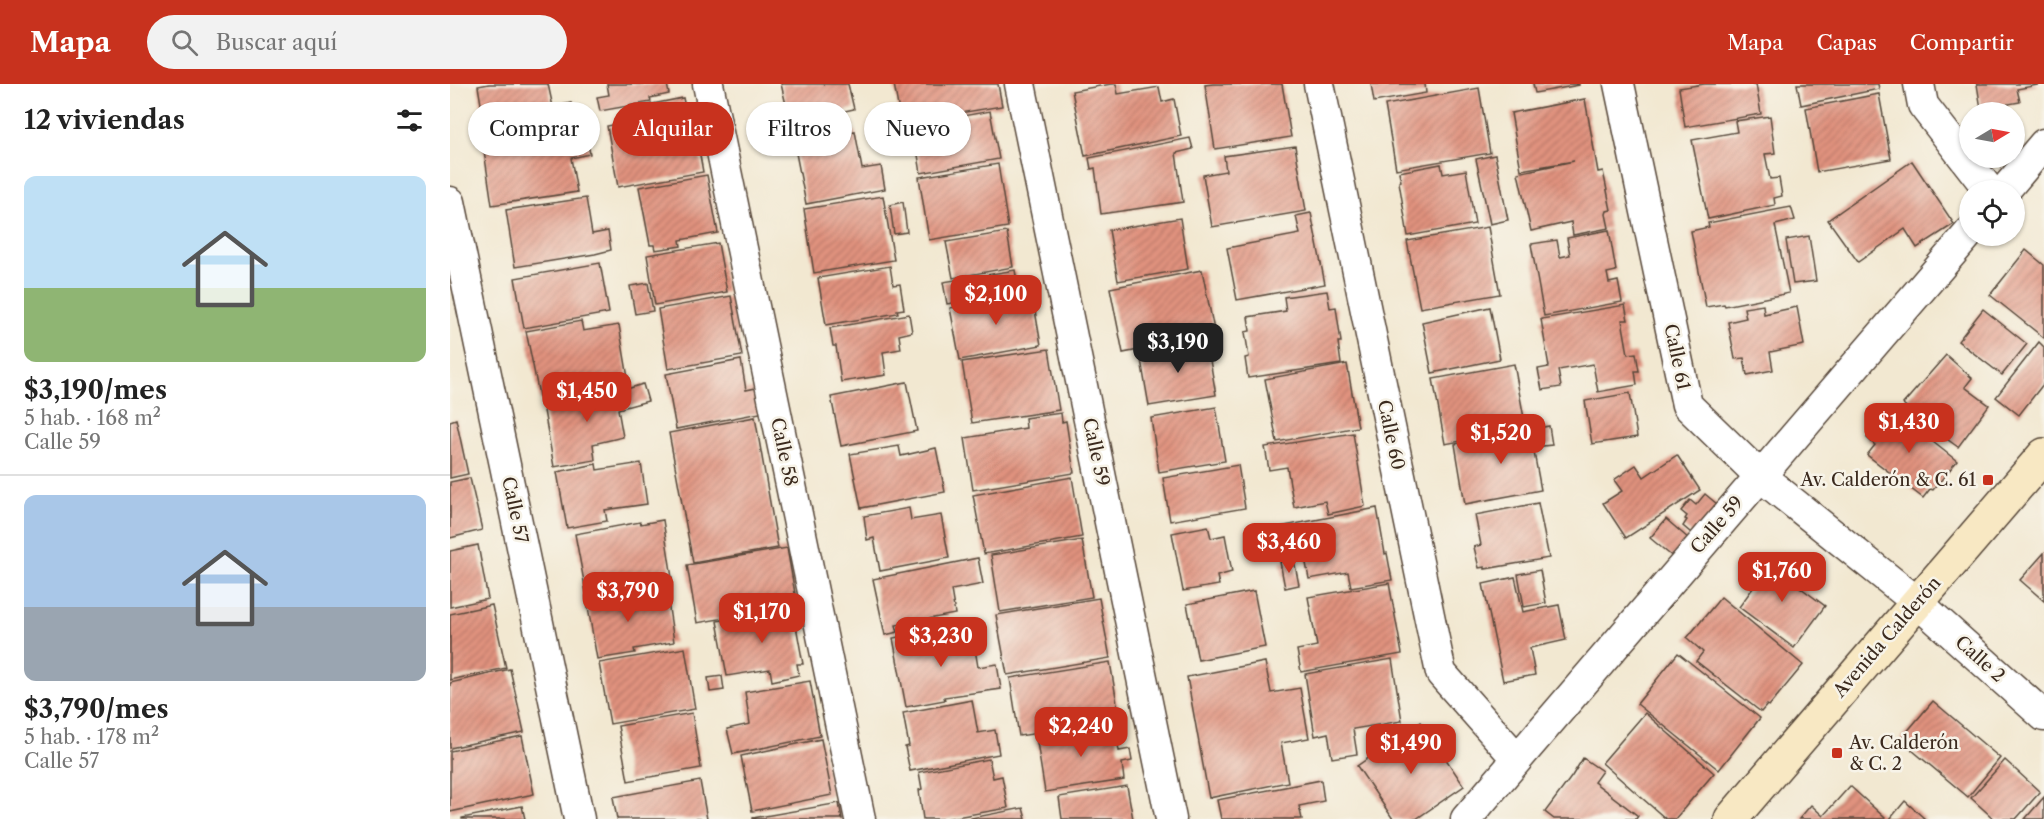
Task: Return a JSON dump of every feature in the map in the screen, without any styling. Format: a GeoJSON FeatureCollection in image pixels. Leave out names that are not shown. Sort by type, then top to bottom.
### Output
{"type":"FeatureCollection","features":[{"type":"Feature","properties":{"kind":"street","name":"Calle 58"},"geometry":{"type":"LineString","coordinates":[[708,84],[860,819]]}},
{"type":"Feature","properties":{"kind":"street","name":"Calle 59"},"geometry":{"type":"LineString","coordinates":[[1020,84],[1171,819]]}},
{"type":"Feature","properties":{"kind":"street","name":"Calle 60"},"geometry":{"type":"LineString","coordinates":[[1319,84],[1441,673],[1517,759]]}},
{"type":"Feature","properties":{"kind":"street","name":"Calle 61"},"geometry":{"type":"LineString","coordinates":[[1619,84],[1687,405],[1760,476],[1917,602]]}},
{"type":"Feature","properties":{"kind":"street"},"geometry":{"type":"LineString","coordinates":[[1919,84],[1923,105],[1981,180]]}},
{"type":"Feature","properties":{"kind":"street"},"geometry":{"type":"LineString","coordinates":[[2013,180],[2044,144]]}},
{"type":"Feature","properties":{"kind":"street","name":"Calle 57"},"geometry":{"type":"LineString","coordinates":[[450,202],[579,819]]}},
{"type":"Feature","properties":{"kind":"street","name":"Calle 59"},"geometry":{"type":"LineString","coordinates":[[1466,819],[1959,245]]}},
{"type":"Feature","properties":{"kind":"street","name":"Avenida Calderón"},"geometry":{"type":"LineString","coordinates":[[1731,819],[2044,455]]}},
{"type":"Feature","properties":{"kind":"street","name":"Calle 2"},"geometry":{"type":"LineString","coordinates":[[1917,602],[2044,716]]}},
{"type":"Feature","properties":{"kind":"building"},"geometry":{"type":"Polygon","coordinates":[[[548,84],[552,102],[481,102],[478,86],[548,84]]]}},
{"type":"Feature","properties":{"kind":"building"},"geometry":{"type":"Polygon","coordinates":[[[607,84],[667,84],[669,94],[650,98],[651,102],[612,102],[612,109],[600,111],[600,102],[597,97],[609,95],[607,84]]]}},
{"type":"Feature","properties":{"kind":"building"},"geometry":{"type":"Polygon","coordinates":[[[781,84],[848,84],[854,109],[852,109],[852,102],[785,102],[781,84]]]}},
{"type":"Feature","properties":{"kind":"building"},"geometry":{"type":"Polygon","coordinates":[[[894,84],[998,84],[1002,106],[971,111],[971,102],[897,102],[894,84]]]}},
{"type":"Feature","properties":{"kind":"building"},"geometry":{"type":"Polygon","coordinates":[[[1116,84],[1118,94],[1159,87],[1162,102],[1174,99],[1181,136],[1085,156],[1072,91],[1116,84]]]}},
{"type":"Feature","properties":{"kind":"building"},"geometry":{"type":"Polygon","coordinates":[[[1282,84],[1291,137],[1215,149],[1205,85],[1282,84]]]}},
{"type":"Feature","properties":{"kind":"building"},"geometry":{"type":"Polygon","coordinates":[[[1371,84],[1425,84],[1426,93],[1374,102],[1371,84]]]}},
{"type":"Feature","properties":{"kind":"building"},"geometry":{"type":"Polygon","coordinates":[[[1533,84],[1579,84],[1579,85],[1535,93],[1533,84]]]}},
{"type":"Feature","properties":{"kind":"building"},"geometry":{"type":"Polygon","coordinates":[[[1704,84],[1756,84],[1761,114],[1685,127],[1679,88],[1704,84]]]}},
{"type":"Feature","properties":{"kind":"building"},"geometry":{"type":"Polygon","coordinates":[[[1797,84],[1878,84],[1879,89],[1801,105],[1797,84]]]}},
{"type":"Feature","properties":{"kind":"building"},"geometry":{"type":"Polygon","coordinates":[[[1977,84],[2038,84],[2017,89],[2020,102],[1980,102],[1977,84]]]}},
{"type":"Feature","properties":{"kind":"building"},"geometry":{"type":"Polygon","coordinates":[[[1479,88],[1490,153],[1396,169],[1385,105],[1479,88]]]}},
{"type":"Feature","properties":{"kind":"building"},"geometry":{"type":"Polygon","coordinates":[[[1879,94],[1891,159],[1817,172],[1806,108],[1879,94]]]}},
{"type":"Feature","properties":{"kind":"building"},"geometry":{"type":"Polygon","coordinates":[[[683,98],[684,102],[663,102],[683,98]]]}},
{"type":"Feature","properties":{"kind":"building"},"geometry":{"type":"Polygon","coordinates":[[[1585,99],[1598,172],[1603,171],[1611,210],[1606,214],[1609,228],[1573,235],[1571,222],[1531,231],[1518,173],[1574,161],[1521,170],[1511,113],[1585,99]]]}},
{"type":"Feature","properties":{"kind":"building"},"geometry":{"type":"Polygon","coordinates":[[[990,111],[999,159],[921,173],[918,156],[971,156],[971,114],[990,111]]]}},
{"type":"Feature","properties":{"kind":"building"},"geometry":{"type":"Polygon","coordinates":[[[1770,116],[1775,153],[1765,154],[1770,179],[1779,178],[1782,196],[1774,198],[1775,205],[1708,219],[1692,140],[1737,132],[1735,121],[1770,116]]]}},
{"type":"Feature","properties":{"kind":"building"},"geometry":{"type":"Polygon","coordinates":[[[612,125],[612,154],[607,126],[612,125]]]}},
{"type":"Feature","properties":{"kind":"building"},"geometry":{"type":"Polygon","coordinates":[[[855,131],[862,169],[881,166],[885,189],[806,204],[797,156],[852,156],[852,132],[855,131]]]}},
{"type":"Feature","properties":{"kind":"building"},"geometry":{"type":"Polygon","coordinates":[[[1190,138],[1193,149],[1176,153],[1183,202],[1101,214],[1095,168],[1091,169],[1089,158],[1190,138]]]}},
{"type":"Feature","properties":{"kind":"building"},"geometry":{"type":"Polygon","coordinates":[[[1295,146],[1306,211],[1212,227],[1203,175],[1226,171],[1224,156],[1295,146]]]}},
{"type":"Feature","properties":{"kind":"building"},"geometry":{"type":"Polygon","coordinates":[[[1495,155],[1508,220],[1490,224],[1476,159],[1495,155]]]}},
{"type":"Feature","properties":{"kind":"building"},"geometry":{"type":"Polygon","coordinates":[[[485,156],[580,156],[571,158],[577,192],[492,205],[485,156]]]}},
{"type":"Feature","properties":{"kind":"building"},"geometry":{"type":"Polygon","coordinates":[[[612,156],[700,156],[703,172],[618,187],[612,156]]]}},
{"type":"Feature","properties":{"kind":"building"},"geometry":{"type":"Polygon","coordinates":[[[1912,161],[1954,224],[1917,248],[1905,229],[1858,262],[1828,220],[1912,161]]]}},
{"type":"Feature","properties":{"kind":"building"},"geometry":{"type":"Polygon","coordinates":[[[998,164],[1008,227],[929,240],[919,177],[998,164]]]}},
{"type":"Feature","properties":{"kind":"building"},"geometry":{"type":"Polygon","coordinates":[[[1441,164],[1443,174],[1466,170],[1475,224],[1408,236],[1399,172],[1441,164]]]}},
{"type":"Feature","properties":{"kind":"building"},"geometry":{"type":"Polygon","coordinates":[[[707,175],[718,233],[680,240],[681,246],[655,250],[654,245],[650,245],[639,187],[707,175]]]}},
{"type":"Feature","properties":{"kind":"building"},"geometry":{"type":"Polygon","coordinates":[[[883,196],[894,260],[814,273],[804,209],[883,196]]]}},
{"type":"Feature","properties":{"kind":"building"},"geometry":{"type":"Polygon","coordinates":[[[586,198],[592,234],[608,231],[611,250],[515,267],[506,210],[586,198]]]}},
{"type":"Feature","properties":{"kind":"building"},"geometry":{"type":"Polygon","coordinates":[[[903,202],[907,232],[894,234],[890,205],[903,202]]]}},
{"type":"Feature","properties":{"kind":"building"},"geometry":{"type":"Polygon","coordinates":[[[1791,207],[1795,220],[1775,225],[1789,293],[1725,306],[1724,304],[1706,307],[1691,231],[1709,227],[1708,223],[1791,207]]]}},
{"type":"Feature","properties":{"kind":"building"},"geometry":{"type":"Polygon","coordinates":[[[1311,213],[1325,284],[1237,300],[1227,248],[1300,234],[1296,216],[1311,213]]]}},
{"type":"Feature","properties":{"kind":"building"},"geometry":{"type":"Polygon","coordinates":[[[1180,218],[1188,269],[1118,281],[1109,230],[1180,218]]]}},
{"type":"Feature","properties":{"kind":"building"},"geometry":{"type":"Polygon","coordinates":[[[1488,227],[1500,294],[1420,308],[1407,241],[1488,227]]]}},
{"type":"Feature","properties":{"kind":"building"},"geometry":{"type":"Polygon","coordinates":[[[1609,230],[1616,271],[1607,273],[1609,283],[1618,281],[1622,302],[1544,316],[1531,244],[1557,240],[1560,257],[1570,255],[1567,238],[1609,230]]]}},
{"type":"Feature","properties":{"kind":"building"},"geometry":{"type":"Polygon","coordinates":[[[1007,232],[1013,267],[953,278],[946,242],[1007,232]]]}},
{"type":"Feature","properties":{"kind":"building"},"geometry":{"type":"Polygon","coordinates":[[[1809,236],[1816,281],[1793,284],[1786,240],[1809,236]]]}},
{"type":"Feature","properties":{"kind":"building"},"geometry":{"type":"Polygon","coordinates":[[[718,243],[727,292],[655,305],[647,255],[718,243]]]}},
{"type":"Feature","properties":{"kind":"building"},"geometry":{"type":"Polygon","coordinates":[[[2026,250],[2044,265],[2044,338],[1990,295],[2026,250]]]}},
{"type":"Feature","properties":{"kind":"building"},"geometry":{"type":"Polygon","coordinates":[[[600,263],[609,313],[524,328],[515,278],[600,263]]]}},
{"type":"Feature","properties":{"kind":"building"},"geometry":{"type":"Polygon","coordinates":[[[890,266],[893,285],[900,284],[904,309],[897,310],[898,313],[826,325],[818,278],[890,266]]]}},
{"type":"Feature","properties":{"kind":"building"},"geometry":{"type":"Polygon","coordinates":[[[1015,270],[1019,292],[947,304],[943,282],[1015,270]]]}},
{"type":"Feature","properties":{"kind":"building"},"geometry":{"type":"Polygon","coordinates":[[[1202,270],[1215,335],[1123,353],[1110,288],[1202,270]]]}},
{"type":"Feature","properties":{"kind":"building"},"geometry":{"type":"Polygon","coordinates":[[[648,283],[653,311],[635,314],[630,286],[648,283]]]}},
{"type":"Feature","properties":{"kind":"building"},"geometry":{"type":"Polygon","coordinates":[[[1327,291],[1330,308],[1336,307],[1341,342],[1338,342],[1341,364],[1248,378],[1245,358],[1249,357],[1245,332],[1250,331],[1248,317],[1286,311],[1284,297],[1327,291]]]}},
{"type":"Feature","properties":{"kind":"building"},"geometry":{"type":"Polygon","coordinates":[[[1032,293],[1041,345],[960,360],[950,308],[1032,293]]]}},
{"type":"Feature","properties":{"kind":"building"},"geometry":{"type":"Polygon","coordinates":[[[731,296],[742,356],[668,369],[658,309],[731,296]]]}},
{"type":"Feature","properties":{"kind":"building"},"geometry":{"type":"Polygon","coordinates":[[[1625,305],[1628,320],[1622,320],[1628,354],[1636,353],[1639,371],[1635,371],[1637,385],[1598,392],[1593,364],[1558,370],[1561,387],[1542,390],[1538,369],[1549,367],[1541,319],[1625,305]]]}},
{"type":"Feature","properties":{"kind":"building"},"geometry":{"type":"Polygon","coordinates":[[[1763,305],[1764,314],[1797,307],[1804,345],[1770,352],[1773,370],[1747,375],[1744,358],[1735,359],[1728,322],[1746,318],[1744,308],[1763,305]]]}},
{"type":"Feature","properties":{"kind":"building"},"geometry":{"type":"Polygon","coordinates":[[[1490,307],[1500,359],[1432,373],[1422,322],[1490,307]]]}},
{"type":"Feature","properties":{"kind":"building"},"geometry":{"type":"Polygon","coordinates":[[[1983,309],[2027,344],[2002,375],[1958,341],[1983,309]]]}},
{"type":"Feature","properties":{"kind":"building"},"geometry":{"type":"Polygon","coordinates":[[[909,314],[912,332],[899,335],[901,349],[883,352],[886,375],[841,382],[836,346],[833,346],[830,328],[909,314]]]}},
{"type":"Feature","properties":{"kind":"building"},"geometry":{"type":"Polygon","coordinates":[[[581,321],[583,331],[619,325],[628,378],[593,384],[594,390],[540,400],[526,331],[581,321]]]}},
{"type":"Feature","properties":{"kind":"building"},"geometry":{"type":"Polygon","coordinates":[[[2039,342],[2044,347],[2044,383],[2019,415],[1996,397],[2039,342]]]}},
{"type":"Feature","properties":{"kind":"building"},"geometry":{"type":"Polygon","coordinates":[[[1207,343],[1216,395],[1149,406],[1140,354],[1207,343]]]}},
{"type":"Feature","properties":{"kind":"building"},"geometry":{"type":"Polygon","coordinates":[[[1049,349],[1059,410],[972,423],[962,362],[1049,349]]]}},
{"type":"Feature","properties":{"kind":"building"},"geometry":{"type":"Polygon","coordinates":[[[1946,355],[1972,378],[1965,387],[1989,405],[1958,447],[1903,404],[1946,355]]]}},
{"type":"Feature","properties":{"kind":"building"},"geometry":{"type":"Polygon","coordinates":[[[741,360],[746,390],[756,388],[760,413],[676,429],[666,374],[741,360]]]}},
{"type":"Feature","properties":{"kind":"building"},"geometry":{"type":"Polygon","coordinates":[[[1347,364],[1358,427],[1277,442],[1265,379],[1347,364]]]}},
{"type":"Feature","properties":{"kind":"building"},"geometry":{"type":"Polygon","coordinates":[[[1514,364],[1526,429],[1445,444],[1433,379],[1514,364]]]}},
{"type":"Feature","properties":{"kind":"building"},"geometry":{"type":"Polygon","coordinates":[[[907,382],[917,431],[841,446],[831,397],[907,382]]]}},
{"type":"Feature","properties":{"kind":"building"},"geometry":{"type":"Polygon","coordinates":[[[643,384],[648,401],[618,409],[623,437],[593,444],[595,460],[554,467],[543,405],[613,390],[614,393],[643,384]]]}},
{"type":"Feature","properties":{"kind":"building"},"geometry":{"type":"Polygon","coordinates":[[[1630,393],[1637,437],[1592,444],[1585,401],[1630,393]]]}},
{"type":"Feature","properties":{"kind":"building"},"geometry":{"type":"Polygon","coordinates":[[[1216,407],[1225,461],[1159,472],[1151,418],[1216,407]]]}},
{"type":"Feature","properties":{"kind":"building"},"geometry":{"type":"Polygon","coordinates":[[[1890,408],[1957,461],[1933,490],[1930,489],[1923,498],[1867,455],[1875,445],[1867,438],[1890,408]]]}},
{"type":"Feature","properties":{"kind":"building"},"geometry":{"type":"Polygon","coordinates":[[[1061,413],[1062,422],[1066,421],[1074,473],[973,490],[965,438],[1026,428],[1025,418],[1061,413]]]}},
{"type":"Feature","properties":{"kind":"building"},"geometry":{"type":"Polygon","coordinates":[[[755,417],[778,548],[693,563],[669,433],[755,417]]]}},
{"type":"Feature","properties":{"kind":"building"},"geometry":{"type":"Polygon","coordinates":[[[456,419],[468,474],[450,478],[450,421],[456,419]]]}},
{"type":"Feature","properties":{"kind":"building"},"geometry":{"type":"Polygon","coordinates":[[[1549,426],[1552,445],[1533,447],[1541,490],[1465,504],[1455,444],[1549,426]]]}},
{"type":"Feature","properties":{"kind":"building"},"geometry":{"type":"Polygon","coordinates":[[[1353,433],[1365,506],[1328,514],[1325,501],[1294,507],[1287,467],[1269,470],[1265,447],[1353,433]]]}},
{"type":"Feature","properties":{"kind":"building"},"geometry":{"type":"Polygon","coordinates":[[[899,446],[901,456],[936,448],[945,492],[861,508],[850,454],[899,446]]]}},
{"type":"Feature","properties":{"kind":"building"},"geometry":{"type":"Polygon","coordinates":[[[1677,455],[1700,490],[1626,538],[1603,503],[1622,491],[1614,480],[1636,465],[1644,477],[1677,455]]]}},
{"type":"Feature","properties":{"kind":"building"},"geometry":{"type":"Polygon","coordinates":[[[641,463],[647,504],[605,510],[607,521],[567,528],[557,472],[596,464],[597,470],[641,463]]]}},
{"type":"Feature","properties":{"kind":"building"},"geometry":{"type":"Polygon","coordinates":[[[1238,465],[1245,508],[1170,521],[1163,478],[1238,465]]]}},
{"type":"Feature","properties":{"kind":"building"},"geometry":{"type":"Polygon","coordinates":[[[1072,477],[1082,537],[984,554],[973,495],[1072,477]]]}},
{"type":"Feature","properties":{"kind":"building"},"geometry":{"type":"Polygon","coordinates":[[[470,478],[482,530],[450,538],[450,482],[470,478]]]}},
{"type":"Feature","properties":{"kind":"building"},"geometry":{"type":"Polygon","coordinates":[[[1705,494],[1723,509],[1697,538],[1683,526],[1687,516],[1681,511],[1690,500],[1696,505],[1705,494]]]}},
{"type":"Feature","properties":{"kind":"building"},"geometry":{"type":"Polygon","coordinates":[[[1538,503],[1549,558],[1485,569],[1485,567],[1479,568],[1474,547],[1481,545],[1475,515],[1538,503]]]}},
{"type":"Feature","properties":{"kind":"building"},"geometry":{"type":"Polygon","coordinates":[[[909,508],[911,520],[941,515],[949,558],[880,571],[874,538],[867,540],[864,516],[909,508]]]}},
{"type":"Feature","properties":{"kind":"building"},"geometry":{"type":"Polygon","coordinates":[[[1377,508],[1392,580],[1351,587],[1348,572],[1309,579],[1302,542],[1277,546],[1274,528],[1377,508]]]}},
{"type":"Feature","properties":{"kind":"building"},"geometry":{"type":"Polygon","coordinates":[[[1666,519],[1689,539],[1674,558],[1650,538],[1666,519]]]}},
{"type":"Feature","properties":{"kind":"building"},"geometry":{"type":"Polygon","coordinates":[[[663,520],[672,578],[586,592],[575,534],[663,520]]]}},
{"type":"Feature","properties":{"kind":"building"},"geometry":{"type":"Polygon","coordinates":[[[1208,526],[1211,538],[1225,535],[1232,572],[1217,576],[1219,585],[1183,591],[1172,533],[1208,526]]]}},
{"type":"Feature","properties":{"kind":"building"},"geometry":{"type":"Polygon","coordinates":[[[1082,540],[1092,597],[1000,612],[991,555],[1082,540]]]}},
{"type":"Feature","properties":{"kind":"building"},"geometry":{"type":"Polygon","coordinates":[[[478,545],[488,599],[450,607],[450,551],[478,545]]]}},
{"type":"Feature","properties":{"kind":"building"},"geometry":{"type":"Polygon","coordinates":[[[787,548],[797,605],[697,623],[687,565],[787,548]]]}},
{"type":"Feature","properties":{"kind":"building"},"geometry":{"type":"Polygon","coordinates":[[[2044,553],[2044,601],[2020,580],[2044,553]]]}},
{"type":"Feature","properties":{"kind":"building"},"geometry":{"type":"Polygon","coordinates":[[[1777,555],[1804,577],[1797,585],[1825,606],[1794,648],[1739,607],[1777,555]]]}},
{"type":"Feature","properties":{"kind":"building"},"geometry":{"type":"Polygon","coordinates":[[[978,558],[983,584],[951,590],[955,614],[896,625],[898,632],[885,635],[873,579],[978,558]]]}},
{"type":"Feature","properties":{"kind":"building"},"geometry":{"type":"Polygon","coordinates":[[[1294,560],[1299,585],[1285,588],[1280,562],[1294,560]]]}},
{"type":"Feature","properties":{"kind":"building"},"geometry":{"type":"Polygon","coordinates":[[[1540,570],[1546,603],[1524,607],[1518,574],[1540,570]]]}},
{"type":"Feature","properties":{"kind":"building"},"geometry":{"type":"Polygon","coordinates":[[[1515,577],[1523,612],[1559,605],[1566,640],[1530,648],[1535,675],[1503,681],[1483,584],[1515,577]]]}},
{"type":"Feature","properties":{"kind":"building"},"geometry":{"type":"Polygon","coordinates":[[[1389,583],[1402,654],[1301,672],[1297,650],[1317,646],[1308,597],[1389,583]]]}},
{"type":"Feature","properties":{"kind":"building"},"geometry":{"type":"Polygon","coordinates":[[[623,590],[625,602],[667,595],[674,642],[634,649],[635,653],[597,659],[586,596],[623,590]]]}},
{"type":"Feature","properties":{"kind":"building"},"geometry":{"type":"Polygon","coordinates":[[[1254,591],[1265,647],[1198,660],[1187,604],[1254,591]]]}},
{"type":"Feature","properties":{"kind":"building"},"geometry":{"type":"Polygon","coordinates":[[[1721,597],[1803,665],[1769,706],[1767,705],[1761,712],[1696,661],[1703,652],[1687,638],[1721,597]]]}},
{"type":"Feature","properties":{"kind":"building"},"geometry":{"type":"Polygon","coordinates":[[[1099,598],[1110,658],[1007,675],[996,615],[1099,598]]]}},
{"type":"Feature","properties":{"kind":"building"},"geometry":{"type":"Polygon","coordinates":[[[492,605],[506,668],[450,680],[450,614],[492,605]]]}},
{"type":"Feature","properties":{"kind":"building"},"geometry":{"type":"Polygon","coordinates":[[[793,609],[803,664],[797,664],[799,675],[772,681],[770,669],[727,676],[717,621],[793,609]]]}},
{"type":"Feature","properties":{"kind":"building"},"geometry":{"type":"Polygon","coordinates":[[[931,631],[932,637],[972,631],[978,667],[997,664],[1001,689],[944,697],[945,700],[906,707],[893,638],[931,631]]]}},
{"type":"Feature","properties":{"kind":"building"},"geometry":{"type":"Polygon","coordinates":[[[685,648],[695,709],[610,724],[599,663],[685,648]]]}},
{"type":"Feature","properties":{"kind":"building"},"geometry":{"type":"Polygon","coordinates":[[[1678,653],[1760,718],[1719,770],[1637,704],[1678,653]]]}},
{"type":"Feature","properties":{"kind":"building"},"geometry":{"type":"Polygon","coordinates":[[[1392,659],[1402,721],[1353,729],[1357,754],[1332,758],[1328,733],[1315,736],[1305,674],[1392,659]]]}},
{"type":"Feature","properties":{"kind":"building"},"geometry":{"type":"Polygon","coordinates":[[[1110,662],[1120,721],[1019,736],[1010,678],[1110,662]]]}},
{"type":"Feature","properties":{"kind":"building"},"geometry":{"type":"Polygon","coordinates":[[[1265,662],[1271,693],[1300,688],[1309,738],[1281,743],[1288,782],[1209,798],[1187,677],[1265,662]]]}},
{"type":"Feature","properties":{"kind":"building"},"geometry":{"type":"Polygon","coordinates":[[[510,669],[524,732],[450,748],[450,683],[510,669]]]}},
{"type":"Feature","properties":{"kind":"building"},"geometry":{"type":"Polygon","coordinates":[[[722,676],[724,690],[710,692],[708,678],[722,676]]]}},
{"type":"Feature","properties":{"kind":"building"},"geometry":{"type":"Polygon","coordinates":[[[810,681],[820,736],[733,754],[727,729],[750,724],[745,692],[810,681]]]}},
{"type":"Feature","properties":{"kind":"building"},"geometry":{"type":"Polygon","coordinates":[[[972,700],[978,733],[995,730],[999,754],[910,771],[905,747],[909,746],[903,713],[972,700]]]}},
{"type":"Feature","properties":{"kind":"building"},"geometry":{"type":"Polygon","coordinates":[[[1933,701],[2000,758],[1968,797],[1900,740],[1933,701]]]}},
{"type":"Feature","properties":{"kind":"building"},"geometry":{"type":"Polygon","coordinates":[[[692,713],[701,768],[628,781],[618,726],[692,713]]]}},
{"type":"Feature","properties":{"kind":"building"},"geometry":{"type":"Polygon","coordinates":[[[1645,713],[1714,773],[1675,819],[1666,819],[1602,763],[1645,713]]]}},
{"type":"Feature","properties":{"kind":"building"},"geometry":{"type":"Polygon","coordinates":[[[1421,722],[1464,786],[1416,819],[1393,819],[1357,766],[1421,722]]]}},
{"type":"Feature","properties":{"kind":"building"},"geometry":{"type":"Polygon","coordinates":[[[1115,724],[1119,751],[1130,749],[1132,761],[1122,763],[1124,780],[1045,792],[1036,736],[1115,724]]]}},
{"type":"Feature","properties":{"kind":"building"},"geometry":{"type":"Polygon","coordinates":[[[522,736],[534,794],[450,812],[450,751],[522,736]]]}},
{"type":"Feature","properties":{"kind":"building"},"geometry":{"type":"Polygon","coordinates":[[[821,739],[832,795],[752,811],[741,756],[821,739]]]}},
{"type":"Feature","properties":{"kind":"building"},"geometry":{"type":"Polygon","coordinates":[[[1583,758],[1602,771],[1594,782],[1638,816],[1636,819],[1554,819],[1545,812],[1583,758]]]}},
{"type":"Feature","properties":{"kind":"building"},"geometry":{"type":"Polygon","coordinates":[[[989,759],[993,778],[1002,776],[1008,808],[945,819],[923,819],[919,772],[989,759]]]}},
{"type":"Feature","properties":{"kind":"building"},"geometry":{"type":"Polygon","coordinates":[[[2005,760],[2040,792],[2016,819],[1994,819],[1971,798],[2005,760]]]}},
{"type":"Feature","properties":{"kind":"building"},"geometry":{"type":"Polygon","coordinates":[[[1321,780],[1324,801],[1299,806],[1302,819],[1221,819],[1217,800],[1321,780]]]}},
{"type":"Feature","properties":{"kind":"building"},"geometry":{"type":"Polygon","coordinates":[[[700,781],[707,819],[617,819],[613,797],[700,781]]]}},
{"type":"Feature","properties":{"kind":"building"},"geometry":{"type":"Polygon","coordinates":[[[1127,786],[1133,819],[1062,819],[1059,797],[1127,786]]]}},
{"type":"Feature","properties":{"kind":"building"},"geometry":{"type":"Polygon","coordinates":[[[1850,786],[1885,818],[1799,819],[1811,805],[1823,816],[1850,786]]]}},
{"type":"Feature","properties":{"kind":"building"},"geometry":{"type":"Polygon","coordinates":[[[2044,797],[2044,819],[2025,819],[2044,797]]]}},
{"type":"Feature","properties":{"kind":"building"},"geometry":{"type":"Polygon","coordinates":[[[1905,801],[1925,819],[1890,819],[1905,801]]]}},
{"type":"Feature","properties":{"kind":"building"},"geometry":{"type":"Polygon","coordinates":[[[839,803],[842,819],[753,819],[753,818],[839,803]]]}},
{"type":"Feature","properties":{"kind":"building"},"geometry":{"type":"Polygon","coordinates":[[[522,806],[525,819],[462,819],[462,818],[522,806]]]}},
{"type":"Feature","properties":{"kind":"building"},"geometry":{"type":"Polygon","coordinates":[[[1023,808],[1026,819],[971,819],[971,818],[1023,808]]]}},
{"type":"Feature","properties":{"kind":"place","name":"Av. Calderón & C. 61"},"geometry":{"type":"Point","coordinates":[1988,480]}},
{"type":"Feature","properties":{"kind":"place","name":"Av. Calderón & C. 2"},"geometry":{"type":"Point","coordinates":[1837,753]}}]}
